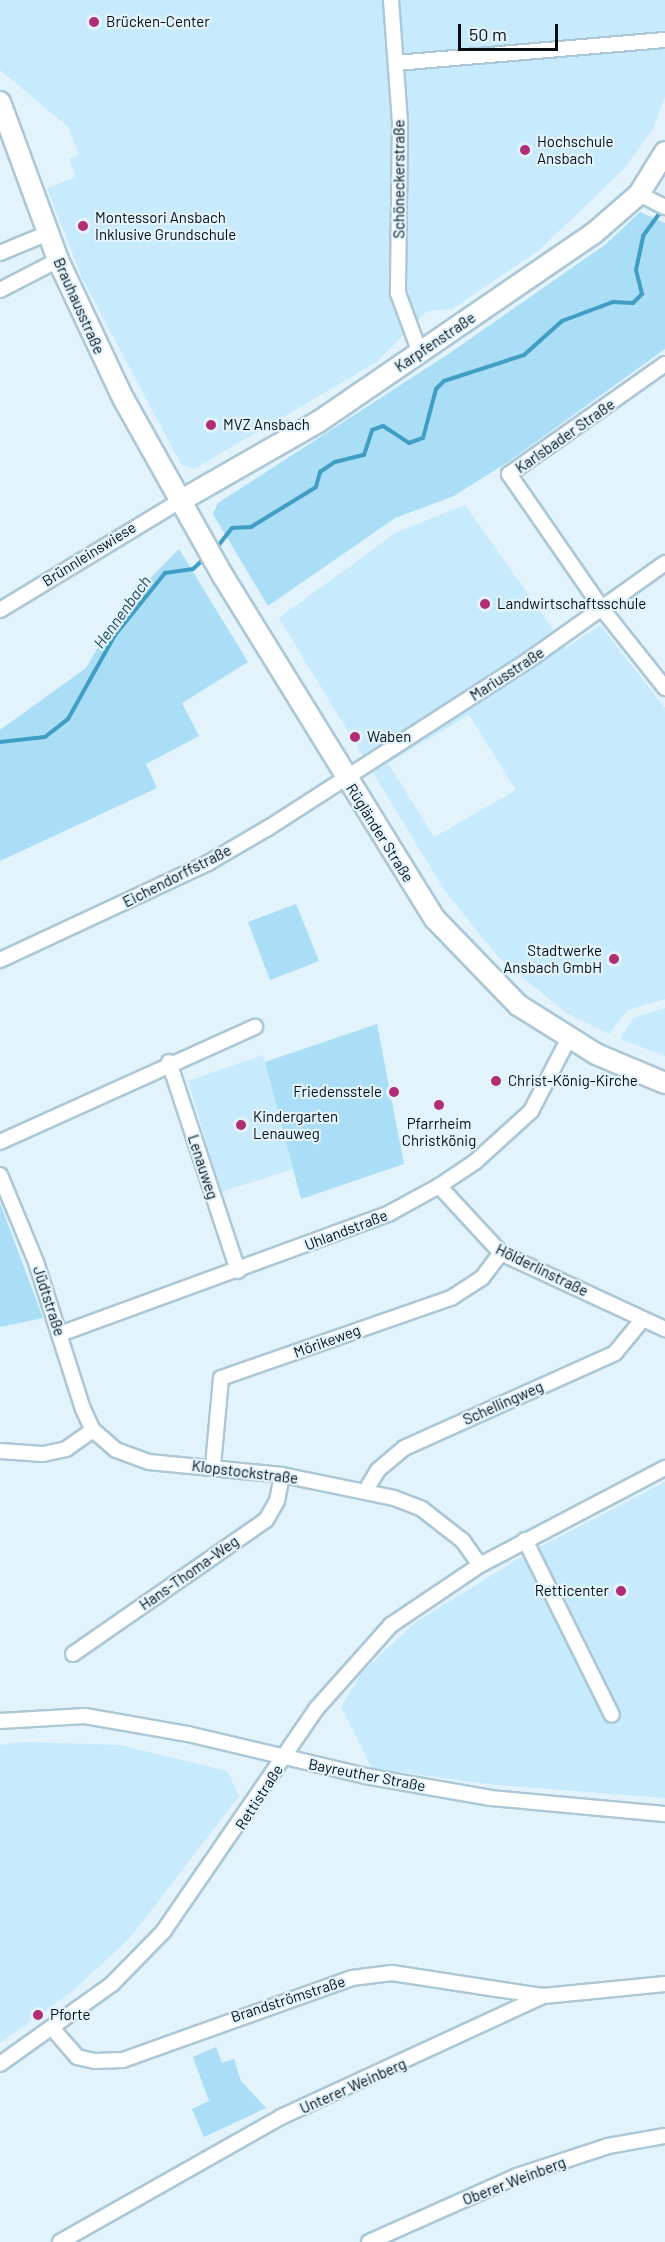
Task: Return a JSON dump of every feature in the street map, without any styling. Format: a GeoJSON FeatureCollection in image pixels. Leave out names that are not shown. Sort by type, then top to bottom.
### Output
{"type":"FeatureCollection","features":[{"type":"Feature","properties":{"kind":"main road","name":"Brauhausstraße"},"geometry":{"type":"LineString","coordinates":[[0,102],[58,260],[97,347],[180,501]]}},
{"type":"Feature","properties":{"kind":"main road","name":"Karpfenstraße"},"geometry":{"type":"LineString","coordinates":[[180,501],[318,422],[593,234],[653,202],[665,152]]}},
{"type":"Feature","properties":{"kind":"main road","name":"Rügländer Straße"},"geometry":{"type":"LineString","coordinates":[[180,501],[345,778],[458,946],[518,1005],[569,1038],[665,1083]]}},
{"type":"Feature","properties":{"kind":"street","name":"Schöneckerstraße"},"geometry":{"type":"LineString","coordinates":[[391,0],[396,63],[398,293],[420,353]]}},
{"type":"Feature","properties":{"kind":"street"},"geometry":{"type":"LineString","coordinates":[[396,63],[665,40]]}},
{"type":"Feature","properties":{"kind":"street"},"geometry":{"type":"LineString","coordinates":[[0,254],[48,233]]}},
{"type":"Feature","properties":{"kind":"street"},"geometry":{"type":"LineString","coordinates":[[0,290],[58,260]]}},
{"type":"Feature","properties":{"kind":"street","name":"Karlsbader Straße"},"geometry":{"type":"LineString","coordinates":[[603,610],[509,474],[665,364]]}},
{"type":"Feature","properties":{"kind":"street","name":"Brünnleinswiese"},"geometry":{"type":"LineString","coordinates":[[0,610],[180,501]]}},
{"type":"Feature","properties":{"kind":"street","name":"Mariusstraße"},"geometry":{"type":"LineString","coordinates":[[345,778],[603,610],[665,563]]}},
{"type":"Feature","properties":{"kind":"street"},"geometry":{"type":"LineString","coordinates":[[603,610],[663,682]]}},
{"type":"Feature","properties":{"kind":"street","name":"Eichendorffstraße"},"geometry":{"type":"LineString","coordinates":[[0,960],[208,863],[345,778]]}},
{"type":"Feature","properties":{"kind":"street"},"geometry":{"type":"LineString","coordinates":[[0,1142],[60,1119],[169,1062],[255,1027]]}},
{"type":"Feature","properties":{"kind":"street","name":"Uhlandstraße"},"geometry":{"type":"LineString","coordinates":[[60,1334],[238,1271],[388,1214],[439,1186],[484,1156],[531,1111],[569,1038]]}},
{"type":"Feature","properties":{"kind":"street","name":"Lenauweg"},"geometry":{"type":"LineString","coordinates":[[169,1062],[238,1271]]}},
{"type":"Feature","properties":{"kind":"street","name":"Jüdtstraße"},"geometry":{"type":"LineString","coordinates":[[0,1174],[93,1430]]}},
{"type":"Feature","properties":{"kind":"street","name":"Hölderlinstraße"},"geometry":{"type":"LineString","coordinates":[[439,1186],[501,1253],[665,1329]]}},
{"type":"Feature","properties":{"kind":"street","name":"Mörikeweg"},"geometry":{"type":"LineString","coordinates":[[213,1466],[221,1378],[451,1298],[482,1278],[501,1253]]}},
{"type":"Feature","properties":{"kind":"street","name":"Schellingweg"},"geometry":{"type":"LineString","coordinates":[[366,1490],[378,1470],[404,1448],[615,1353],[643,1319]]}},
{"type":"Feature","properties":{"kind":"street"},"geometry":{"type":"LineString","coordinates":[[0,1451],[44,1455],[81,1443],[93,1430]]}},
{"type":"Feature","properties":{"kind":"street","name":"Klopstockstraße"},"geometry":{"type":"LineString","coordinates":[[93,1430],[116,1450],[149,1462],[213,1466],[282,1475],[366,1490],[422,1509],[463,1541],[480,1565]]}},
{"type":"Feature","properties":{"kind":"street","name":"Rettistraße"},"geometry":{"type":"LineString","coordinates":[[0,2064],[112,1984],[163,1932],[317,1708],[391,1625],[480,1565],[665,1468]]}},
{"type":"Feature","properties":{"kind":"street","name":"Hans-Thoma-Weg"},"geometry":{"type":"LineString","coordinates":[[73,1654],[266,1521],[278,1501],[282,1475]]}},
{"type":"Feature","properties":{"kind":"street"},"geometry":{"type":"LineString","coordinates":[[525,1540],[612,1715]]}},
{"type":"Feature","properties":{"kind":"street","name":"Bayreuther Straße"},"geometry":{"type":"LineString","coordinates":[[0,1721],[85,1716],[188,1734],[284,1759],[491,1798],[665,1814]]}},
{"type":"Feature","properties":{"kind":"street","name":"Brandströmstraße"},"geometry":{"type":"LineString","coordinates":[[52,2028],[77,2056],[95,2061],[123,2060],[352,1978],[392,1973],[543,1996]]}},
{"type":"Feature","properties":{"kind":"street","name":"Unterer Weinberg"},"geometry":{"type":"LineString","coordinates":[[60,2242],[281,2117],[543,1996],[665,1984]]}},
{"type":"Feature","properties":{"kind":"street","name":"Oberer Weinberg"},"geometry":{"type":"LineString","coordinates":[[369,2242],[517,2176],[608,2146],[665,2136]]}},
{"type":"Feature","properties":{"kind":"shaded area","name":"Brücken-Center"},"geometry":{"type":"Polygon","coordinates":[[[0,0],[665,0],[665,97],[653,129],[623,170],[538,251],[452,309],[427,311],[377,362],[194,469],[181,464],[82,278],[47,188],[76,177],[69,159],[79,154],[68,127],[0,70],[0,0]]]}},
{"type":"Feature","properties":{"kind":"shaded area"},"geometry":{"type":"Polygon","coordinates":[[[640,212],[665,223],[665,349],[508,462],[454,496],[395,518],[268,606],[213,514],[218,503],[450,353],[606,244],[640,212]]]}},
{"type":"Feature","properties":{"kind":"shaded area"},"geometry":{"type":"Polygon","coordinates":[[[465,505],[566,648],[600,625],[665,708],[665,999],[627,1010],[609,1034],[565,1012],[498,957],[445,891],[279,618],[395,533],[465,505]],[[469,715],[388,763],[434,837],[516,790],[469,715]]]}},
{"type":"Feature","properties":{"kind":"shaded area"},"geometry":{"type":"Polygon","coordinates":[[[179,549],[248,662],[182,703],[199,736],[146,764],[157,788],[0,861],[0,730],[86,668],[121,608],[179,549]]]}},
{"type":"Feature","properties":{"kind":"shaded area"},"geometry":{"type":"Polygon","coordinates":[[[296,904],[319,961],[270,980],[248,922],[296,904]]]}},
{"type":"Feature","properties":{"kind":"shaded area"},"geometry":{"type":"Polygon","coordinates":[[[665,1008],[665,1056],[620,1039],[633,1018],[665,1008]]]}},
{"type":"Feature","properties":{"kind":"shaded area"},"geometry":{"type":"Polygon","coordinates":[[[377,1024],[404,1164],[301,1199],[265,1062],[377,1024]]]}},
{"type":"Feature","properties":{"kind":"shaded area","name":"Kindergarten Lenauweg"},"geometry":{"type":"Polygon","coordinates":[[[263,1055],[293,1169],[221,1192],[188,1081],[263,1055]]]}},
{"type":"Feature","properties":{"kind":"shaded area"},"geometry":{"type":"Polygon","coordinates":[[[0,1203],[43,1318],[0,1327],[0,1203]]]}},
{"type":"Feature","properties":{"kind":"shaded area"},"geometry":{"type":"Polygon","coordinates":[[[665,1482],[665,1798],[487,1784],[372,1768],[341,1707],[363,1671],[416,1622],[528,1553],[665,1482]]]}},
{"type":"Feature","properties":{"kind":"shaded area"},"geometry":{"type":"Polygon","coordinates":[[[23,1742],[120,1745],[227,1771],[239,1796],[130,1938],[74,1990],[0,2043],[0,1745],[23,1742]]]}},
{"type":"Feature","properties":{"kind":"shaded area"},"geometry":{"type":"Polygon","coordinates":[[[216,2047],[222,2063],[234,2059],[241,2081],[266,2108],[204,2137],[192,2109],[209,2101],[193,2057],[216,2047]]]}},
{"type":"Feature","properties":{"kind":"waterway","name":"Hennenbach"},"geometry":{"type":"LineString","coordinates":[[214,551],[232,528],[251,527],[316,487],[320,472],[335,462],[364,455],[372,430],[383,426],[409,443],[423,438],[436,389],[444,381],[524,355],[562,321],[613,302],[633,303],[642,294],[636,270],[643,236],[663,208]]}},
{"type":"Feature","properties":{"kind":"waterway","name":"Hennenbach"},"geometry":{"type":"LineString","coordinates":[[0,742],[45,737],[68,719],[115,635],[165,573],[193,569],[206,557]]}},
{"type":"Feature","properties":{"kind":"place","name":"Brücken-Center"},"geometry":{"type":"Point","coordinates":[94,22]}},
{"type":"Feature","properties":{"kind":"place","name":"Hochschule Ansbach"},"geometry":{"type":"Point","coordinates":[525,150]}},
{"type":"Feature","properties":{"kind":"place","name":"Montessori Ansbach Inklusive Grundschule"},"geometry":{"type":"Point","coordinates":[83,226]}},
{"type":"Feature","properties":{"kind":"place","name":"MVZ Ansbach"},"geometry":{"type":"Point","coordinates":[211,425]}},
{"type":"Feature","properties":{"kind":"place","name":"Landwirtschaftsschule"},"geometry":{"type":"Point","coordinates":[485,604]}},
{"type":"Feature","properties":{"kind":"place","name":"Waben"},"geometry":{"type":"Point","coordinates":[355,737]}},
{"type":"Feature","properties":{"kind":"place","name":"Stadtwerke Ansbach GmbH"},"geometry":{"type":"Point","coordinates":[614,959]}},
{"type":"Feature","properties":{"kind":"place","name":"Christ-König-Kirche"},"geometry":{"type":"Point","coordinates":[496,1081]}},
{"type":"Feature","properties":{"kind":"place","name":"Friedensstele"},"geometry":{"type":"Point","coordinates":[394,1092]}},
{"type":"Feature","properties":{"kind":"place","name":"Pfarrheim Christkönig"},"geometry":{"type":"Point","coordinates":[439,1105]}},
{"type":"Feature","properties":{"kind":"place","name":"Kindergarten Lenauweg"},"geometry":{"type":"Point","coordinates":[241,1125]}},
{"type":"Feature","properties":{"kind":"place","name":"Retticenter"},"geometry":{"type":"Point","coordinates":[621,1591]}},
{"type":"Feature","properties":{"kind":"place","name":"Pforte"},"geometry":{"type":"Point","coordinates":[38,2015]}}]}
